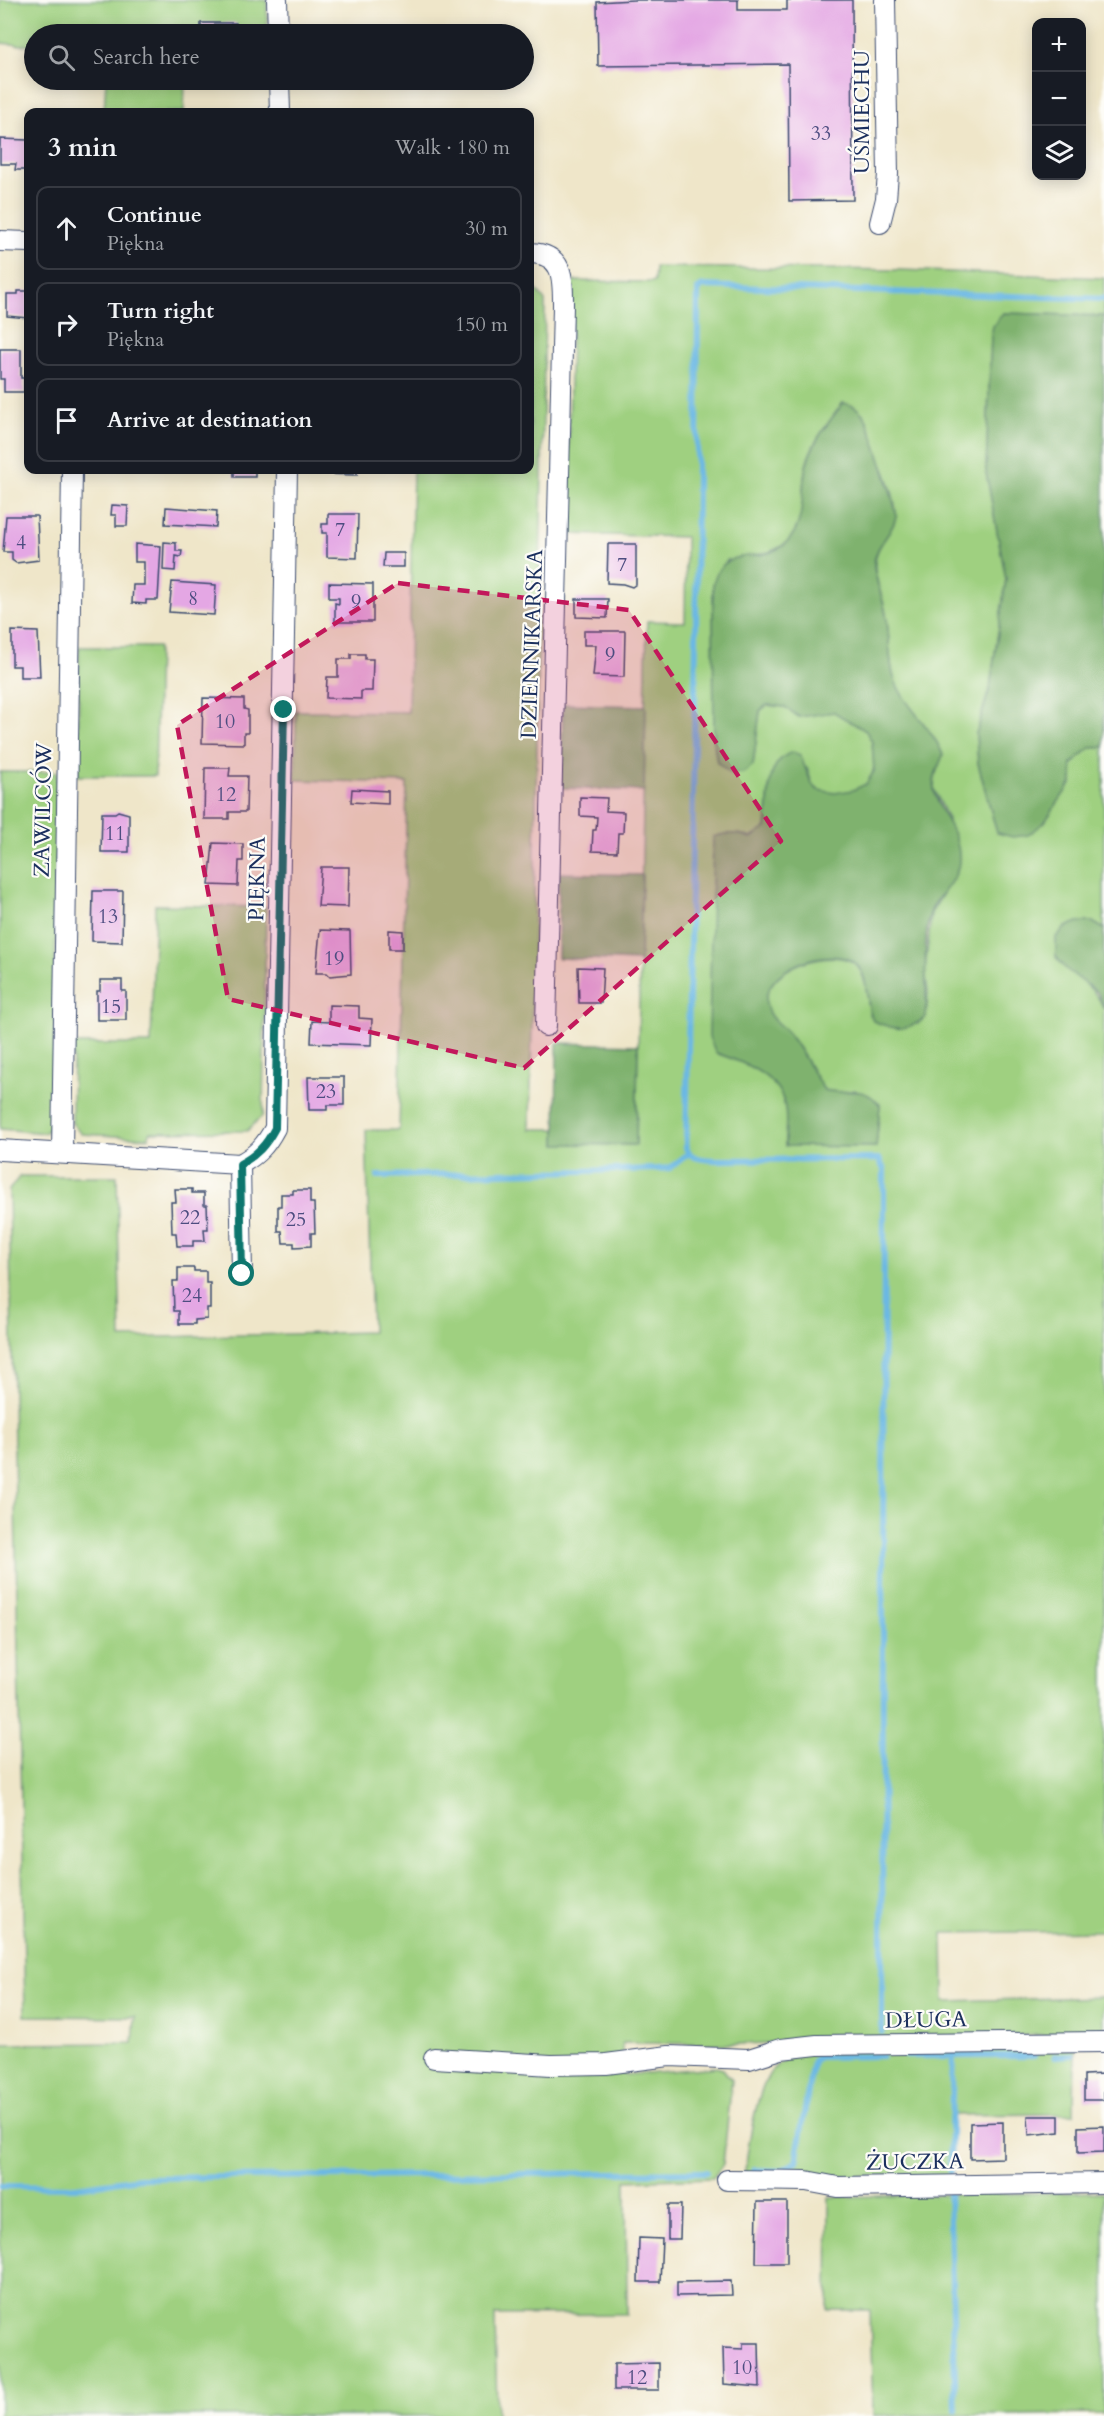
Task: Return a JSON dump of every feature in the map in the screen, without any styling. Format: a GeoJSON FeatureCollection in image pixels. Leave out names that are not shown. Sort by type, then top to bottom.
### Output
{"type":"FeatureCollection","features":[{"type":"Feature","properties":{"kind":"street"},"geometry":{"type":"LineString","coordinates":[[277,0],[278,24]]}},
{"type":"Feature","properties":{"kind":"street","name":"UŚMIECHU"},"geometry":{"type":"LineString","coordinates":[[880,223],[886,199],[888,174],[885,0]]}},
{"type":"Feature","properties":{"kind":"street"},"geometry":{"type":"LineString","coordinates":[[279,90],[280,108]]}},
{"type":"Feature","properties":{"kind":"street"},"geometry":{"type":"LineString","coordinates":[[0,241],[24,242]]}},
{"type":"Feature","properties":{"kind":"street","name":"DZIENNIKARSKA"},"geometry":{"type":"LineString","coordinates":[[534,253],[544,254],[557,264],[563,280],[563,380],[546,1026]]}},
{"type":"Feature","properties":{"kind":"street","name":"ZAWILCÓW"},"geometry":{"type":"LineString","coordinates":[[62,1152],[72,474]]}},
{"type":"Feature","properties":{"kind":"street","name":"PIĘKNA"},"geometry":{"type":"LineString","coordinates":[[240,1164],[254,1156],[266,1144],[275,1128],[287,474]]}},
{"type":"Feature","properties":{"kind":"street"},"geometry":{"type":"LineString","coordinates":[[0,1150],[240,1164],[242,1274]]}},
{"type":"Feature","properties":{"kind":"street","name":"DŁUGA"},"geometry":{"type":"LineString","coordinates":[[434,2058],[551,2065],[606,2064],[669,2056],[750,2059],[781,2049],[816,2045],[1104,2042]]}},
{"type":"Feature","properties":{"kind":"street","name":"ŻUCZKA"},"geometry":{"type":"LineString","coordinates":[[726,2180],[806,2181],[838,2187],[1104,2183]]}},
{"type":"Feature","properties":{"kind":"highlighted area"},"geometry":{"type":"Polygon","coordinates":[[[398,583],[629,610],[781,841],[524,1068],[228,999],[177,725],[398,583]]]}},
{"type":"Feature","properties":{"kind":"green space"},"geometry":{"type":"Polygon","coordinates":[[[0,0],[267,0],[267,24],[24,24],[24,45],[0,43],[0,0]]]}},
{"type":"Feature","properties":{"kind":"green space"},"geometry":{"type":"Polygon","coordinates":[[[105,90],[185,90],[184,108],[104,108],[105,90]]]}},
{"type":"Feature","properties":{"kind":"green space"},"geometry":{"type":"Polygon","coordinates":[[[655,267],[901,270],[1104,278],[1104,316],[1003,313],[991,336],[986,472],[1006,579],[990,687],[976,734],[978,763],[997,833],[1061,797],[1072,783],[1072,765],[1090,748],[1104,747],[1104,929],[1092,922],[1056,957],[1095,993],[1104,1010],[1104,1931],[943,1933],[944,2001],[1104,1997],[1104,2033],[740,2044],[622,2043],[623,2075],[716,2067],[723,2069],[732,2080],[723,2164],[713,2178],[626,2181],[627,2314],[495,2315],[497,2416],[0,2416],[0,2044],[133,2043],[135,2017],[25,2016],[9,1190],[20,1176],[117,1176],[121,1338],[372,1332],[366,1130],[399,1130],[407,783],[295,780],[296,711],[408,712],[413,474],[534,474],[534,287],[545,301],[530,1129],[556,1129],[556,1144],[636,1145],[647,621],[685,622],[686,537],[567,534],[572,281],[654,282],[655,267]],[[843,403],[821,433],[808,457],[800,522],[789,541],[770,552],[727,560],[713,583],[714,743],[717,763],[753,765],[760,711],[767,705],[785,707],[799,717],[834,711],[863,728],[874,750],[874,766],[866,784],[847,792],[824,792],[813,785],[807,768],[769,787],[766,828],[751,839],[740,834],[716,1053],[749,1066],[769,1079],[776,1087],[785,1108],[785,1146],[876,1147],[880,1104],[855,1090],[838,1093],[824,1090],[792,1038],[767,1011],[767,993],[775,980],[787,970],[818,958],[834,957],[848,960],[857,966],[863,976],[870,1015],[917,1024],[926,1017],[928,992],[925,971],[931,913],[947,887],[948,819],[934,789],[935,775],[943,755],[932,735],[905,699],[894,678],[885,609],[875,572],[878,550],[896,518],[894,498],[879,458],[854,406],[843,403]]]}},
{"type":"Feature","properties":{"kind":"green space"},"geometry":{"type":"Polygon","coordinates":[[[1003,313],[1104,316],[1104,747],[1090,748],[1072,764],[1072,782],[1044,823],[1028,835],[1013,837],[997,833],[978,763],[976,734],[990,687],[1006,579],[986,472],[991,336],[993,326],[1003,313]]]}},
{"type":"Feature","properties":{"kind":"green space"},"geometry":{"type":"Polygon","coordinates":[[[843,403],[856,407],[865,417],[893,500],[896,517],[894,524],[877,552],[874,566],[885,609],[892,670],[905,699],[932,735],[943,755],[935,777],[934,790],[955,837],[959,857],[956,874],[931,911],[928,923],[926,1017],[919,1022],[906,1028],[894,1028],[873,1021],[863,976],[856,964],[845,958],[815,958],[799,963],[785,971],[773,982],[767,994],[768,1012],[787,1032],[824,1090],[861,1092],[873,1098],[880,1105],[876,1147],[785,1146],[785,1108],[776,1087],[769,1079],[749,1066],[716,1053],[709,1037],[713,837],[732,834],[751,838],[766,828],[772,774],[776,764],[793,752],[800,755],[812,784],[818,790],[835,793],[853,790],[866,784],[874,771],[872,742],[866,731],[834,712],[799,717],[785,707],[767,705],[760,711],[753,765],[743,773],[730,773],[717,762],[714,743],[713,583],[719,570],[727,562],[777,549],[793,534],[798,525],[802,506],[808,458],[821,434],[843,403]]]}},
{"type":"Feature","properties":{"kind":"green space"},"geometry":{"type":"Polygon","coordinates":[[[79,647],[158,647],[155,776],[78,776],[79,647]]]}},
{"type":"Feature","properties":{"kind":"green space"},"geometry":{"type":"Polygon","coordinates":[[[563,704],[646,706],[644,791],[561,788],[563,704]]]}},
{"type":"Feature","properties":{"kind":"green space"},"geometry":{"type":"Polygon","coordinates":[[[0,772],[57,772],[54,1123],[45,1133],[0,1129],[0,772]]]}},
{"type":"Feature","properties":{"kind":"green space"},"geometry":{"type":"Polygon","coordinates":[[[559,873],[642,875],[640,961],[558,958],[559,873]]]}},
{"type":"Feature","properties":{"kind":"green space"},"geometry":{"type":"Polygon","coordinates":[[[155,905],[266,907],[263,1115],[247,1131],[150,1132],[149,1138],[81,1134],[72,1123],[73,1044],[151,1044],[155,905]]]}},
{"type":"Feature","properties":{"kind":"green space"},"geometry":{"type":"Polygon","coordinates":[[[1078,922],[1093,922],[1104,929],[1104,1010],[1098,993],[1066,969],[1056,957],[1056,937],[1066,927],[1078,922]]]}},
{"type":"Feature","properties":{"kind":"green space"},"geometry":{"type":"Polygon","coordinates":[[[557,1043],[638,1045],[636,1145],[556,1144],[557,1043]]]}},
{"type":"Feature","properties":{"kind":"green space"},"geometry":{"type":"Polygon","coordinates":[[[1075,2048],[1074,2114],[950,2115],[949,2176],[744,2177],[753,2120],[767,2078],[774,2068],[796,2055],[811,2050],[1075,2048]]]}},
{"type":"Feature","properties":{"kind":"green space"},"geometry":{"type":"Polygon","coordinates":[[[1104,2192],[1104,2414],[873,2416],[870,2310],[828,2310],[829,2197],[1104,2192]]]}},
{"type":"Feature","properties":{"kind":"building"},"geometry":{"type":"Polygon","coordinates":[[[738,0],[738,10],[787,10],[787,0],[852,0],[853,200],[789,201],[788,64],[598,66],[597,2],[738,0]]]}},
{"type":"Feature","properties":{"kind":"building"},"geometry":{"type":"Polygon","coordinates":[[[201,23],[236,23],[236,24],[201,23]]]}},
{"type":"Feature","properties":{"kind":"building"},"geometry":{"type":"Polygon","coordinates":[[[0,139],[24,140],[24,170],[15,170],[16,164],[0,164],[0,139]]]}},
{"type":"Feature","properties":{"kind":"building"},"geometry":{"type":"Polygon","coordinates":[[[18,291],[24,291],[24,318],[7,316],[7,294],[18,294],[18,291]]]}},
{"type":"Feature","properties":{"kind":"building"},"geometry":{"type":"Polygon","coordinates":[[[0,349],[21,349],[21,378],[24,378],[24,392],[4,392],[4,379],[0,379],[0,349]]]}},
{"type":"Feature","properties":{"kind":"building"},"geometry":{"type":"Polygon","coordinates":[[[234,474],[255,474],[255,477],[234,477],[234,474]]]}},
{"type":"Feature","properties":{"kind":"building"},"geometry":{"type":"Polygon","coordinates":[[[112,505],[128,506],[127,526],[116,526],[116,515],[111,515],[112,505]]]}},
{"type":"Feature","properties":{"kind":"building"},"geometry":{"type":"Polygon","coordinates":[[[166,507],[217,511],[216,527],[165,524],[166,507]]]}},
{"type":"Feature","properties":{"kind":"building"},"geometry":{"type":"Polygon","coordinates":[[[328,514],[358,514],[357,558],[327,557],[327,533],[322,533],[322,524],[328,524],[328,514]]]}},
{"type":"Feature","properties":{"kind":"building"},"geometry":{"type":"Polygon","coordinates":[[[6,516],[37,516],[39,560],[16,563],[12,560],[12,552],[3,552],[6,516]]]}},
{"type":"Feature","properties":{"kind":"building"},"geometry":{"type":"Polygon","coordinates":[[[164,542],[176,543],[176,551],[182,551],[181,557],[176,556],[175,571],[163,570],[164,542]]]}},
{"type":"Feature","properties":{"kind":"building"},"geometry":{"type":"Polygon","coordinates":[[[135,544],[161,546],[158,600],[146,600],[146,604],[132,603],[133,585],[144,585],[144,562],[135,562],[135,544]]]}},
{"type":"Feature","properties":{"kind":"building"},"geometry":{"type":"Polygon","coordinates":[[[608,544],[636,544],[636,584],[632,587],[607,583],[608,544]]]}},
{"type":"Feature","properties":{"kind":"building"},"geometry":{"type":"Polygon","coordinates":[[[384,553],[404,553],[404,567],[383,567],[384,553]]]}},
{"type":"Feature","properties":{"kind":"building"},"geometry":{"type":"Polygon","coordinates":[[[172,582],[216,585],[214,615],[169,612],[172,582]]]}},
{"type":"Feature","properties":{"kind":"building"},"geometry":{"type":"Polygon","coordinates":[[[329,583],[373,584],[373,622],[335,622],[335,603],[339,604],[339,598],[329,598],[329,583]]]}},
{"type":"Feature","properties":{"kind":"building"},"geometry":{"type":"Polygon","coordinates":[[[576,599],[608,599],[607,618],[576,617],[576,599]]]}},
{"type":"Feature","properties":{"kind":"building"},"geometry":{"type":"Polygon","coordinates":[[[12,631],[38,632],[40,677],[20,677],[20,666],[12,666],[12,631]]]}},
{"type":"Feature","properties":{"kind":"building"},"geometry":{"type":"Polygon","coordinates":[[[584,631],[625,631],[624,677],[593,676],[596,645],[584,645],[584,631]]]}},
{"type":"Feature","properties":{"kind":"building"},"geometry":{"type":"Polygon","coordinates":[[[351,654],[365,654],[365,659],[373,659],[372,691],[361,691],[361,699],[326,698],[327,677],[338,677],[338,659],[351,659],[351,654]]]}},
{"type":"Feature","properties":{"kind":"building"},"geometry":{"type":"Polygon","coordinates":[[[203,698],[244,699],[244,709],[248,710],[248,733],[244,733],[244,744],[202,743],[203,698]]]}},
{"type":"Feature","properties":{"kind":"building"},"geometry":{"type":"Polygon","coordinates":[[[205,768],[230,768],[229,776],[247,776],[246,812],[229,812],[229,819],[204,819],[205,768]]]}},
{"type":"Feature","properties":{"kind":"building"},"geometry":{"type":"Polygon","coordinates":[[[352,789],[388,791],[388,804],[351,802],[352,789]]]}},
{"type":"Feature","properties":{"kind":"building"},"geometry":{"type":"Polygon","coordinates":[[[580,797],[607,798],[606,811],[624,812],[623,833],[618,833],[617,852],[592,851],[593,830],[596,830],[597,817],[580,816],[580,797]]]}},
{"type":"Feature","properties":{"kind":"building"},"geometry":{"type":"Polygon","coordinates":[[[118,811],[129,814],[129,852],[101,852],[102,813],[118,811]]]}},
{"type":"Feature","properties":{"kind":"building"},"geometry":{"type":"Polygon","coordinates":[[[213,843],[243,844],[243,861],[239,861],[238,886],[209,885],[213,843]]]}},
{"type":"Feature","properties":{"kind":"building"},"geometry":{"type":"Polygon","coordinates":[[[321,867],[349,867],[348,907],[318,906],[321,867]]]}},
{"type":"Feature","properties":{"kind":"building"},"geometry":{"type":"Polygon","coordinates":[[[93,891],[123,891],[122,942],[92,941],[93,891]]]}},
{"type":"Feature","properties":{"kind":"building"},"geometry":{"type":"Polygon","coordinates":[[[320,930],[350,931],[351,974],[330,976],[327,973],[316,973],[320,930]]]}},
{"type":"Feature","properties":{"kind":"building"},"geometry":{"type":"Polygon","coordinates":[[[389,930],[403,931],[403,949],[389,949],[389,930]]]}},
{"type":"Feature","properties":{"kind":"building"},"geometry":{"type":"Polygon","coordinates":[[[578,967],[603,968],[601,1003],[579,1003],[578,967]]]}},
{"type":"Feature","properties":{"kind":"building"},"geometry":{"type":"Polygon","coordinates":[[[100,980],[122,980],[122,991],[126,991],[126,1020],[97,1020],[97,991],[100,991],[100,980]]]}},
{"type":"Feature","properties":{"kind":"building"},"geometry":{"type":"Polygon","coordinates":[[[329,1005],[359,1006],[359,1018],[372,1019],[371,1045],[311,1043],[312,1021],[329,1022],[329,1005]]]}},
{"type":"Feature","properties":{"kind":"building"},"geometry":{"type":"Polygon","coordinates":[[[308,1077],[344,1077],[344,1105],[327,1105],[327,1110],[309,1110],[308,1077]]]}},
{"type":"Feature","properties":{"kind":"building"},"geometry":{"type":"Polygon","coordinates":[[[175,1189],[192,1189],[192,1193],[204,1193],[208,1229],[204,1229],[205,1241],[193,1241],[193,1246],[177,1246],[176,1233],[172,1233],[171,1202],[176,1202],[175,1189]]]}},
{"type":"Feature","properties":{"kind":"building"},"geometry":{"type":"Polygon","coordinates":[[[293,1190],[310,1190],[310,1203],[314,1203],[315,1233],[311,1233],[311,1246],[294,1247],[294,1243],[283,1243],[282,1231],[278,1231],[278,1206],[281,1206],[281,1194],[293,1194],[293,1190]]]}},
{"type":"Feature","properties":{"kind":"building"},"geometry":{"type":"Polygon","coordinates":[[[178,1268],[206,1271],[206,1283],[210,1283],[210,1308],[207,1308],[207,1319],[195,1320],[195,1324],[179,1324],[179,1311],[174,1311],[173,1281],[178,1281],[178,1268]]]}},
{"type":"Feature","properties":{"kind":"building"},"geometry":{"type":"Polygon","coordinates":[[[1104,2074],[1104,2100],[1084,2100],[1084,2075],[1104,2074]]]}},
{"type":"Feature","properties":{"kind":"building"},"geometry":{"type":"Polygon","coordinates":[[[1028,2116],[1059,2116],[1059,2132],[1029,2135],[1028,2116]]]}},
{"type":"Feature","properties":{"kind":"building"},"geometry":{"type":"Polygon","coordinates":[[[1003,2122],[1003,2158],[970,2159],[970,2123],[1003,2122]]]}},
{"type":"Feature","properties":{"kind":"building"},"geometry":{"type":"Polygon","coordinates":[[[1104,2126],[1104,2152],[1078,2153],[1078,2127],[1104,2126]]]}},
{"type":"Feature","properties":{"kind":"building"},"geometry":{"type":"Polygon","coordinates":[[[757,2202],[787,2202],[787,2263],[756,2263],[757,2202]]]}},
{"type":"Feature","properties":{"kind":"building"},"geometry":{"type":"Polygon","coordinates":[[[668,2205],[681,2205],[680,2239],[668,2239],[668,2205]]]}},
{"type":"Feature","properties":{"kind":"building"},"geometry":{"type":"Polygon","coordinates":[[[639,2238],[662,2239],[660,2282],[638,2282],[639,2238]]]}},
{"type":"Feature","properties":{"kind":"building"},"geometry":{"type":"Polygon","coordinates":[[[731,2281],[732,2295],[677,2296],[677,2282],[731,2281]]]}},
{"type":"Feature","properties":{"kind":"building"},"geometry":{"type":"Polygon","coordinates":[[[743,2343],[759,2343],[760,2387],[724,2384],[723,2348],[743,2349],[743,2343]]]}},
{"type":"Feature","properties":{"kind":"building"},"geometry":{"type":"Polygon","coordinates":[[[659,2363],[659,2390],[614,2390],[614,2364],[659,2363]]]}},
{"type":"Feature","properties":{"kind":"waterway"},"geometry":{"type":"LineString","coordinates":[[882,2032],[884,1170],[879,1159],[716,1160],[695,1157],[686,1148],[696,640],[698,289],[703,286],[1104,299]]}},
{"type":"Feature","properties":{"kind":"waterway"},"geometry":{"type":"LineString","coordinates":[[378,1176],[658,1169],[670,1168],[688,1154]]}},
{"type":"Feature","properties":{"kind":"waterway"},"geometry":{"type":"LineString","coordinates":[[950,2172],[953,2054]]}},
{"type":"Feature","properties":{"kind":"waterway"},"geometry":{"type":"LineString","coordinates":[[1055,2056],[1072,2055]]}},
{"type":"Feature","properties":{"kind":"waterway"},"geometry":{"type":"LineString","coordinates":[[754,2170],[781,2171],[796,2162],[813,2061],[819,2057],[882,2056]]}},
{"type":"Feature","properties":{"kind":"waterway"},"geometry":{"type":"LineString","coordinates":[[906,2056],[1034,2056]]}},
{"type":"Feature","properties":{"kind":"waterway"},"geometry":{"type":"LineString","coordinates":[[0,2186],[76,2187],[140,2178],[706,2172]]}},
{"type":"Feature","properties":{"kind":"waterway"},"geometry":{"type":"LineString","coordinates":[[949,2190],[956,2410]]}},
{"type":"Feature","properties":{"kind":"route"},"geometry":{"type":"LineString","coordinates":[[242,1274],[240,1164],[254,1156],[266,1144],[275,1128],[284,710]]}}]}
